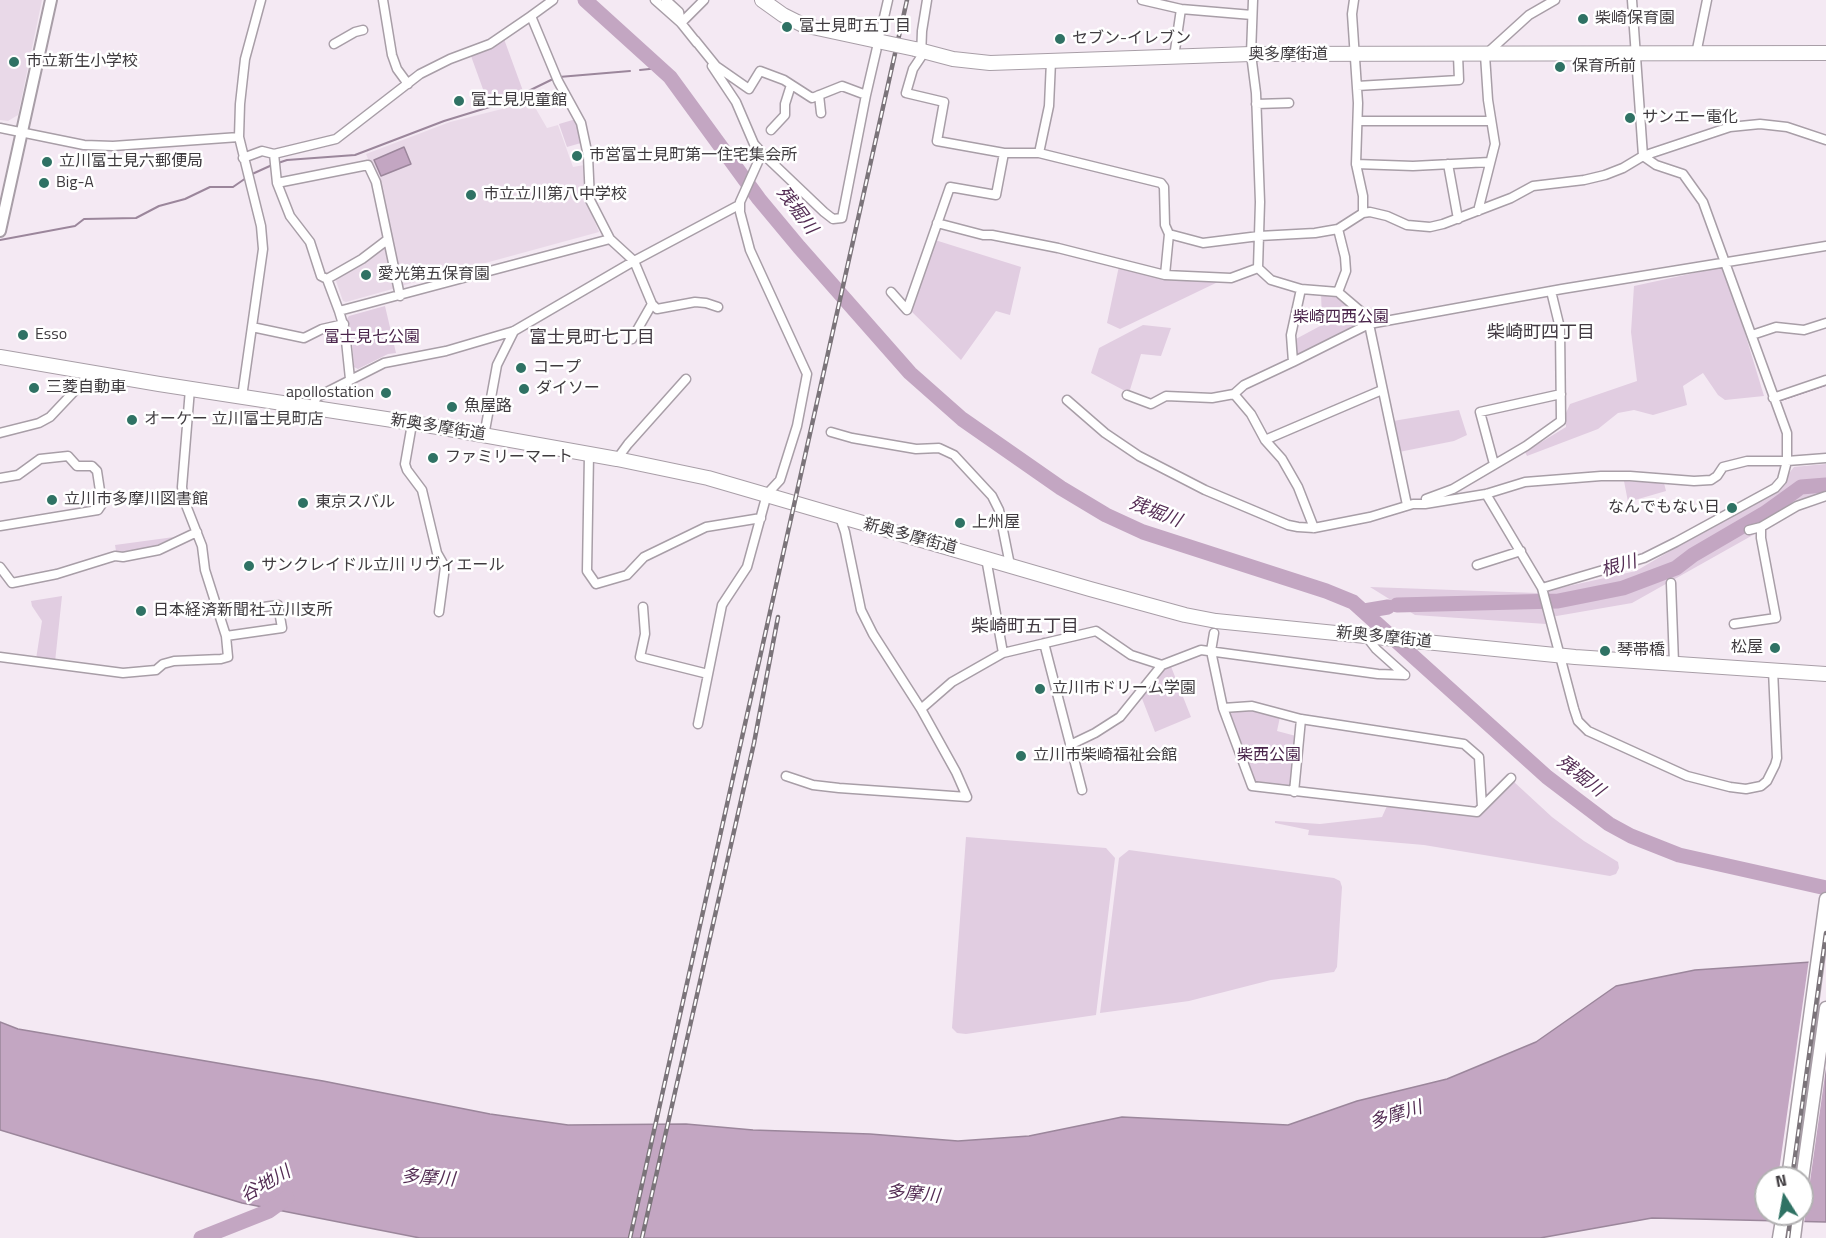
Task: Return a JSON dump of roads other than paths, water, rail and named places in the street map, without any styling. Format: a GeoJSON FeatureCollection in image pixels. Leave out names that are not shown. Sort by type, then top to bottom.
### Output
{"type":"FeatureCollection","features":[{"type":"Feature","properties":{"kind":"main road","name":"奥多摩街道"},"geometry":{"type":"LineString","coordinates":[[762,0],[783,15],[803,25],[953,59],[978,62],[1251,54],[1696,54],[1825,50]]}},
{"type":"Feature","properties":{"kind":"main road","name":"新奥多摩街道"},"geometry":{"type":"LineString","coordinates":[[0,357],[484,435],[708,478],[1185,615],[1216,621],[1561,656],[1826,674]]}},
{"type":"Feature","properties":{"kind":"main road"},"geometry":{"type":"LineString","coordinates":[[1790,1166],[1826,899]]}},
{"type":"Feature","properties":{"kind":"main road"},"geometry":{"type":"LineString","coordinates":[[1804,1166],[1826,1008]]}},
{"type":"Feature","properties":{"kind":"street"},"geometry":{"type":"LineString","coordinates":[[0,231],[51,0]]}},
{"type":"Feature","properties":{"kind":"street"},"geometry":{"type":"LineString","coordinates":[[242,397],[264,249],[261,226],[239,136],[240,104],[245,59],[261,0]]}},
{"type":"Feature","properties":{"kind":"street"},"geometry":{"type":"LineString","coordinates":[[382,0],[392,55],[397,69],[408,84]]}},
{"type":"Feature","properties":{"kind":"street"},"geometry":{"type":"LineString","coordinates":[[274,161],[336,139],[420,74],[489,44],[553,0]]}},
{"type":"Feature","properties":{"kind":"street"},"geometry":{"type":"LineString","coordinates":[[655,0],[681,23],[716,66],[748,89],[760,71],[791,85],[812,98],[842,86],[866,95]]}},
{"type":"Feature","properties":{"kind":"street"},"geometry":{"type":"LineString","coordinates":[[666,0],[679,12],[681,23]]}},
{"type":"Feature","properties":{"kind":"street"},"geometry":{"type":"LineString","coordinates":[[681,23],[704,0]]}},
{"type":"Feature","properties":{"kind":"street"},"geometry":{"type":"LineString","coordinates":[[695,40],[736,102],[754,144],[824,212],[833,219],[842,218],[866,95],[881,42],[888,0]]}},
{"type":"Feature","properties":{"kind":"street"},"geometry":{"type":"LineString","coordinates":[[927,0],[921,31],[922,44],[918,50],[921,57],[913,69],[906,93],[944,102],[937,141],[1004,153],[1039,153],[1161,183],[1164,187],[1165,225],[1169,234],[1165,275]]}},
{"type":"Feature","properties":{"kind":"street"},"geometry":{"type":"LineString","coordinates":[[1142,0],[1181,9],[1252,15]]}},
{"type":"Feature","properties":{"kind":"street"},"geometry":{"type":"LineString","coordinates":[[1253,0],[1251,54],[1256,104],[1258,268],[1271,280],[1301,289],[1338,291],[1365,315],[1369,324],[1382,390],[1410,505]]}},
{"type":"Feature","properties":{"kind":"street"},"geometry":{"type":"LineString","coordinates":[[1354,0],[1352,14],[1358,122],[1356,164],[1363,196],[1363,213]]}},
{"type":"Feature","properties":{"kind":"street"},"geometry":{"type":"LineString","coordinates":[[1478,211],[1495,144],[1485,78],[1485,55],[1529,15],[1556,0]]}},
{"type":"Feature","properties":{"kind":"street"},"geometry":{"type":"LineString","coordinates":[[1632,0],[1643,156]]}},
{"type":"Feature","properties":{"kind":"street"},"geometry":{"type":"LineString","coordinates":[[1696,54],[1707,0]]}},
{"type":"Feature","properties":{"kind":"street"},"geometry":{"type":"LineString","coordinates":[[1174,57],[1181,9]]}},
{"type":"Feature","properties":{"kind":"street"},"geometry":{"type":"LineString","coordinates":[[531,16],[557,78],[581,123],[588,156],[590,200],[610,239],[634,261],[652,304],[657,309],[695,302],[718,307]]}},
{"type":"Feature","properties":{"kind":"street"},"geometry":{"type":"LineString","coordinates":[[334,44],[363,30]]}},
{"type":"Feature","properties":{"kind":"street"},"geometry":{"type":"LineString","coordinates":[[1357,86],[1459,80],[1458,55]]}},
{"type":"Feature","properties":{"kind":"street"},"geometry":{"type":"LineString","coordinates":[[1039,153],[1049,106],[1051,61]]}},
{"type":"Feature","properties":{"kind":"street"},"geometry":{"type":"LineString","coordinates":[[771,130],[785,115],[785,105],[791,85]]}},
{"type":"Feature","properties":{"kind":"street"},"geometry":{"type":"LineString","coordinates":[[819,95],[822,113]]}},
{"type":"Feature","properties":{"kind":"street"},"geometry":{"type":"LineString","coordinates":[[1256,104],[1289,103]]}},
{"type":"Feature","properties":{"kind":"street"},"geometry":{"type":"LineString","coordinates":[[1358,122],[1491,121]]}},
{"type":"Feature","properties":{"kind":"street"},"geometry":{"type":"LineString","coordinates":[[1169,234],[1203,243],[1259,236],[1315,233],[1338,229],[1363,213],[1377,213],[1418,227],[1443,224],[1511,198],[1533,186],[1605,175],[1643,156],[1730,127],[1760,124],[1787,127],[1826,140]]}},
{"type":"Feature","properties":{"kind":"street"},"geometry":{"type":"LineString","coordinates":[[0,128],[84,145],[113,146],[239,136]]}},
{"type":"Feature","properties":{"kind":"street"},"geometry":{"type":"LineString","coordinates":[[243,158],[262,151],[274,161],[277,183],[290,216],[310,242],[321,276],[327,279],[344,324],[350,379]]}},
{"type":"Feature","properties":{"kind":"street"},"geometry":{"type":"LineString","coordinates":[[698,724],[722,605],[747,567],[767,494],[780,480],[789,458],[807,374],[750,250],[740,204],[762,153]]}},
{"type":"Feature","properties":{"kind":"street"},"geometry":{"type":"LineString","coordinates":[[891,292],[907,310],[950,187],[996,195],[1004,153]]}},
{"type":"Feature","properties":{"kind":"street"},"geometry":{"type":"LineString","coordinates":[[363,154],[375,182],[400,296]]}},
{"type":"Feature","properties":{"kind":"street"},"geometry":{"type":"LineString","coordinates":[[1542,588],[1644,558],[1677,542],[1774,488],[1782,480],[1787,461],[1786,433],[1703,202],[1683,174],[1656,165],[1643,156]]}},
{"type":"Feature","properties":{"kind":"street"},"geometry":{"type":"LineString","coordinates":[[1356,164],[1413,165],[1490,162]]}},
{"type":"Feature","properties":{"kind":"street"},"geometry":{"type":"LineString","coordinates":[[1448,164],[1458,219]]}},
{"type":"Feature","properties":{"kind":"street"},"geometry":{"type":"LineString","coordinates":[[277,183],[368,165]]}},
{"type":"Feature","properties":{"kind":"street"},"geometry":{"type":"LineString","coordinates":[[311,408],[317,397],[393,360],[446,351],[514,331],[634,261],[740,204]]}},
{"type":"Feature","properties":{"kind":"street"},"geometry":{"type":"LineString","coordinates":[[936,223],[983,235],[1058,248],[1165,275],[1231,278],[1258,268]]}},
{"type":"Feature","properties":{"kind":"street"},"geometry":{"type":"LineString","coordinates":[[1338,229],[1346,257],[1346,271],[1338,291]]}},
{"type":"Feature","properties":{"kind":"street"},"geometry":{"type":"LineString","coordinates":[[339,311],[610,239]]}},
{"type":"Feature","properties":{"kind":"street"},"geometry":{"type":"LineString","coordinates":[[327,279],[362,259],[387,240]]}},
{"type":"Feature","properties":{"kind":"street"},"geometry":{"type":"LineString","coordinates":[[1128,395],[1150,404],[1167,396],[1212,398],[1234,394],[1244,385],[1369,324],[1551,291],[1826,246]]}},
{"type":"Feature","properties":{"kind":"street"},"geometry":{"type":"LineString","coordinates":[[1293,362],[1291,334],[1301,289]]}},
{"type":"Feature","properties":{"kind":"street"},"geometry":{"type":"LineString","coordinates":[[1066,400],[1105,433],[1139,456],[1205,490],[1288,525],[1314,528],[1370,517],[1453,489],[1526,446],[1561,421],[1560,328],[1551,291]]}},
{"type":"Feature","properties":{"kind":"street"},"geometry":{"type":"LineString","coordinates":[[632,339],[652,304]]}},
{"type":"Feature","properties":{"kind":"street"},"geometry":{"type":"LineString","coordinates":[[1752,335],[1776,327],[1804,330],[1826,323]]}},
{"type":"Feature","properties":{"kind":"street"},"geometry":{"type":"LineString","coordinates":[[252,327],[304,338],[322,329],[344,324]]}},
{"type":"Feature","properties":{"kind":"street"},"geometry":{"type":"LineString","coordinates":[[484,435],[497,365],[514,331]]}},
{"type":"Feature","properties":{"kind":"street"},"geometry":{"type":"LineString","coordinates":[[0,433],[39,423],[50,417],[84,381],[86,371]]}},
{"type":"Feature","properties":{"kind":"street"},"geometry":{"type":"LineString","coordinates":[[617,459],[686,380]]}},
{"type":"Feature","properties":{"kind":"street"},"geometry":{"type":"LineString","coordinates":[[1773,398],[1826,380]]}},
{"type":"Feature","properties":{"kind":"street"},"geometry":{"type":"LineString","coordinates":[[0,657],[112,671],[138,672],[156,670],[163,664],[174,661],[228,657],[229,652],[220,613],[207,579],[197,532],[184,500],[190,389]]}},
{"type":"Feature","properties":{"kind":"street"},"geometry":{"type":"LineString","coordinates":[[1265,440],[1382,390]]}},
{"type":"Feature","properties":{"kind":"street"},"geometry":{"type":"LineString","coordinates":[[1234,394],[1251,414],[1265,440],[1282,459],[1298,487],[1314,528]]}},
{"type":"Feature","properties":{"kind":"street"},"geometry":{"type":"LineString","coordinates":[[1494,464],[1480,412],[1561,394]]}},
{"type":"Feature","properties":{"kind":"street"},"geometry":{"type":"LineString","coordinates":[[412,423],[405,464],[422,490],[437,552],[445,567],[439,612]]}},
{"type":"Feature","properties":{"kind":"street"},"geometry":{"type":"LineString","coordinates":[[831,432],[916,449],[939,448],[954,455],[992,496],[999,510],[1010,565]]}},
{"type":"Feature","properties":{"kind":"street"},"geometry":{"type":"LineString","coordinates":[[589,454],[586,571],[596,584],[627,575],[644,557],[706,527],[761,518]]}},
{"type":"Feature","properties":{"kind":"street"},"geometry":{"type":"LineString","coordinates":[[0,478],[18,475],[40,459],[68,456],[77,466],[92,466],[97,471],[102,504],[98,510],[0,526]]}},
{"type":"Feature","properties":{"kind":"street"},"geometry":{"type":"LineString","coordinates":[[1410,505],[1486,494],[1525,482],[1601,476],[1711,480],[1723,467],[1747,462],[1826,458]]}},
{"type":"Feature","properties":{"kind":"street"},"geometry":{"type":"LineString","coordinates":[[1486,494],[1542,588],[1578,721],[1588,731],[1688,776],[1730,787],[1746,789],[1761,786],[1767,781],[1775,765],[1773,670]]}},
{"type":"Feature","properties":{"kind":"street"},"geometry":{"type":"LineString","coordinates":[[1749,530],[1761,527],[1797,506],[1826,495]]}},
{"type":"Feature","properties":{"kind":"street"},"geometry":{"type":"LineString","coordinates":[[786,776],[813,785],[967,797],[956,772],[921,709],[873,634],[861,610],[840,517]]}},
{"type":"Feature","properties":{"kind":"street"},"geometry":{"type":"LineString","coordinates":[[1734,624],[1776,618],[1761,527]]}},
{"type":"Feature","properties":{"kind":"street"},"geometry":{"type":"LineString","coordinates":[[0,567],[12,583],[57,574],[115,556],[123,558],[159,550],[197,532]]}},
{"type":"Feature","properties":{"kind":"street"},"geometry":{"type":"LineString","coordinates":[[1477,565],[1521,551]]}},
{"type":"Feature","properties":{"kind":"street"},"geometry":{"type":"LineString","coordinates":[[986,558],[1003,652]]}},
{"type":"Feature","properties":{"kind":"street"},"geometry":{"type":"LineString","coordinates":[[1671,583],[1674,663]]}},
{"type":"Feature","properties":{"kind":"street"},"geometry":{"type":"LineString","coordinates":[[220,613],[278,605],[282,628],[226,636]]}},
{"type":"Feature","properties":{"kind":"street"},"geometry":{"type":"LineString","coordinates":[[643,607],[645,634],[640,657],[708,674]]}},
{"type":"Feature","properties":{"kind":"street"},"geometry":{"type":"LineString","coordinates":[[921,709],[951,682],[1003,652],[1096,631],[1131,656],[1162,665]]}},
{"type":"Feature","properties":{"kind":"street"},"geometry":{"type":"LineString","coordinates":[[1214,633],[1211,651],[1223,708],[1252,786],[1477,812],[1512,778]]}},
{"type":"Feature","properties":{"kind":"street"},"geometry":{"type":"LineString","coordinates":[[1070,745],[1120,717],[1162,665],[1201,650],[1378,674],[1405,675],[1376,649],[1366,636]]}},
{"type":"Feature","properties":{"kind":"street"},"geometry":{"type":"LineString","coordinates":[[1044,644],[1082,790]]}},
{"type":"Feature","properties":{"kind":"street"},"geometry":{"type":"LineString","coordinates":[[1223,708],[1252,706],[1302,719],[1464,744],[1479,757],[1482,807]]}},
{"type":"Feature","properties":{"kind":"street"},"geometry":{"type":"LineString","coordinates":[[1294,792],[1302,719]]}},
{"type":"Feature","properties":{"kind":"water"},"geometry":{"type":"Polygon","coordinates":[[[404,147],[411,164],[381,176],[374,160],[404,147]]]}},
{"type":"Feature","properties":{"kind":"water","name":"多摩川"},"geometry":{"type":"Polygon","coordinates":[[[1826,961],[1826,1222],[1814,1222],[1814,1166],[1754,1166],[1754,1220],[1652,1218],[1540,1238],[420,1238],[242,1203],[0,1130],[0,1022],[18,1029],[323,1081],[490,1114],[568,1125],[686,1124],[753,1130],[870,1134],[958,1141],[1029,1136],[1122,1117],[1288,1125],[1357,1101],[1447,1079],[1536,1042],[1616,986],[1695,970],[1826,961]]]}},
{"type":"Feature","properties":{"kind":"waterway","name":"残堀川"},"geometry":{"type":"LineString","coordinates":[[585,0],[670,77],[759,199],[799,247],[910,373],[962,419],[1061,488],[1106,515],[1143,532],[1326,591],[1353,602],[1547,777],[1609,824],[1631,836],[1679,855],[1826,888]]}},
{"type":"Feature","properties":{"kind":"waterway"},"geometry":{"type":"LineString","coordinates":[[640,70],[659,68]]}},
{"type":"Feature","properties":{"kind":"waterway"},"geometry":{"type":"LineString","coordinates":[[559,77],[630,71]]}},
{"type":"Feature","properties":{"kind":"waterway"},"geometry":{"type":"LineString","coordinates":[[278,163],[287,160],[355,155],[444,121],[506,102],[553,79]]}},
{"type":"Feature","properties":{"kind":"waterway"},"geometry":{"type":"LineString","coordinates":[[250,175],[272,165]]}},
{"type":"Feature","properties":{"kind":"waterway"},"geometry":{"type":"LineString","coordinates":[[0,240],[75,226],[84,219],[136,218],[159,206],[185,199],[210,187],[233,187],[246,178]]}},
{"type":"Feature","properties":{"kind":"waterway"},"geometry":{"type":"LineString","coordinates":[[1781,400],[1826,385]]}},
{"type":"Feature","properties":{"kind":"waterway","name":"根川"},"geometry":{"type":"LineString","coordinates":[[1397,605],[1558,601],[1623,588],[1676,568],[1693,555],[1765,513],[1801,487],[1826,485]]}},
{"type":"Feature","properties":{"kind":"waterway","name":"根川"},"geometry":{"type":"LineString","coordinates":[[1364,611],[1388,607]]}},
{"type":"Feature","properties":{"kind":"waterway","name":"谷地川"},"geometry":{"type":"LineString","coordinates":[[201,1238],[269,1211],[287,1198]]}},
{"type":"Feature","properties":{"kind":"railway"},"geometry":{"type":"LineString","coordinates":[[630,1238],[907,0]]}},
{"type":"Feature","properties":{"kind":"railway"},"geometry":{"type":"LineString","coordinates":[[642,1238],[754,743],[778,617]]}},
{"type":"Feature","properties":{"kind":"railway"},"geometry":{"type":"LineString","coordinates":[[1794,1166],[1826,933]]}},
{"type":"Feature","properties":{"kind":"railway"},"geometry":{"type":"LineString","coordinates":[[1788,1238],[1790,1226]]}},
{"type":"Feature","properties":{"kind":"place","name":"柴崎保育園"},"geometry":{"type":"Point","coordinates":[1583,19]}},
{"type":"Feature","properties":{"kind":"place","name":"富士見町五丁目"},"geometry":{"type":"Point","coordinates":[787,27]}},
{"type":"Feature","properties":{"kind":"place","name":"セブン-イレブン"},"geometry":{"type":"Point","coordinates":[1060,39]}},
{"type":"Feature","properties":{"kind":"place","name":"市立新生小学校"},"geometry":{"type":"Point","coordinates":[14,62]}},
{"type":"Feature","properties":{"kind":"place","name":"保育所前"},"geometry":{"type":"Point","coordinates":[1560,67]}},
{"type":"Feature","properties":{"kind":"place","name":"富士見児童館"},"geometry":{"type":"Point","coordinates":[459,101]}},
{"type":"Feature","properties":{"kind":"place","name":"サンエー電化"},"geometry":{"type":"Point","coordinates":[1630,118]}},
{"type":"Feature","properties":{"kind":"place","name":"市営富士見町第一住宅集会所"},"geometry":{"type":"Point","coordinates":[577,156]}},
{"type":"Feature","properties":{"kind":"place","name":"立川富士見六郵便局"},"geometry":{"type":"Point","coordinates":[47,162]}},
{"type":"Feature","properties":{"kind":"place","name":"Big-A"},"geometry":{"type":"Point","coordinates":[44,183]}},
{"type":"Feature","properties":{"kind":"place","name":"市立立川第八中学校"},"geometry":{"type":"Point","coordinates":[471,195]}},
{"type":"Feature","properties":{"kind":"place","name":"愛光第五保育園"},"geometry":{"type":"Point","coordinates":[366,275]}},
{"type":"Feature","properties":{"kind":"place","name":"Esso"},"geometry":{"type":"Point","coordinates":[23,335]}},
{"type":"Feature","properties":{"kind":"place","name":"コープ"},"geometry":{"type":"Point","coordinates":[521,368]}},
{"type":"Feature","properties":{"kind":"place","name":"三菱自動車"},"geometry":{"type":"Point","coordinates":[34,388]}},
{"type":"Feature","properties":{"kind":"place","name":"ダイソー"},"geometry":{"type":"Point","coordinates":[524,389]}},
{"type":"Feature","properties":{"kind":"place","name":"apollostation"},"geometry":{"type":"Point","coordinates":[386,393]}},
{"type":"Feature","properties":{"kind":"place","name":"魚屋路"},"geometry":{"type":"Point","coordinates":[452,407]}},
{"type":"Feature","properties":{"kind":"place","name":"オーケー 立川富士見町店"},"geometry":{"type":"Point","coordinates":[132,420]}},
{"type":"Feature","properties":{"kind":"place","name":"ファミリーマート"},"geometry":{"type":"Point","coordinates":[433,458]}},
{"type":"Feature","properties":{"kind":"place","name":"立川市多摩川図書館"},"geometry":{"type":"Point","coordinates":[52,500]}},
{"type":"Feature","properties":{"kind":"place","name":"東京スバル"},"geometry":{"type":"Point","coordinates":[303,503]}},
{"type":"Feature","properties":{"kind":"place","name":"なんでもない日"},"geometry":{"type":"Point","coordinates":[1732,508]}},
{"type":"Feature","properties":{"kind":"place","name":"上州屋"},"geometry":{"type":"Point","coordinates":[960,523]}},
{"type":"Feature","properties":{"kind":"place","name":"サンクレイドル立川 リヴィエール"},"geometry":{"type":"Point","coordinates":[249,566]}},
{"type":"Feature","properties":{"kind":"place","name":"日本経済新聞社 立川支所"},"geometry":{"type":"Point","coordinates":[141,611]}},
{"type":"Feature","properties":{"kind":"place","name":"松屋"},"geometry":{"type":"Point","coordinates":[1775,648]}},
{"type":"Feature","properties":{"kind":"place","name":"琴帯橋"},"geometry":{"type":"Point","coordinates":[1605,651]}},
{"type":"Feature","properties":{"kind":"place","name":"立川市ドリーム学園"},"geometry":{"type":"Point","coordinates":[1040,689]}},
{"type":"Feature","properties":{"kind":"place","name":"立川市柴崎福祉会館"},"geometry":{"type":"Point","coordinates":[1021,756]}},
{"type":"Feature","properties":{"kind":"district","name":"柴崎町四丁目"},"geometry":{"type":"Point","coordinates":[1541,334]}},
{"type":"Feature","properties":{"kind":"district","name":"富士見町七丁目"},"geometry":{"type":"Point","coordinates":[592,339]}},
{"type":"Feature","properties":{"kind":"district","name":"柴崎町五丁目"},"geometry":{"type":"Point","coordinates":[1025,628]}},
{"type":"Feature","properties":{"kind":"park label","name":"柴崎四西公園"},"geometry":{"type":"Point","coordinates":[1341,318]}},
{"type":"Feature","properties":{"kind":"park label","name":"富士見七公園"},"geometry":{"type":"Point","coordinates":[372,338]}},
{"type":"Feature","properties":{"kind":"park label","name":"柴西公園"},"geometry":{"type":"Point","coordinates":[1269,756]}}]}
